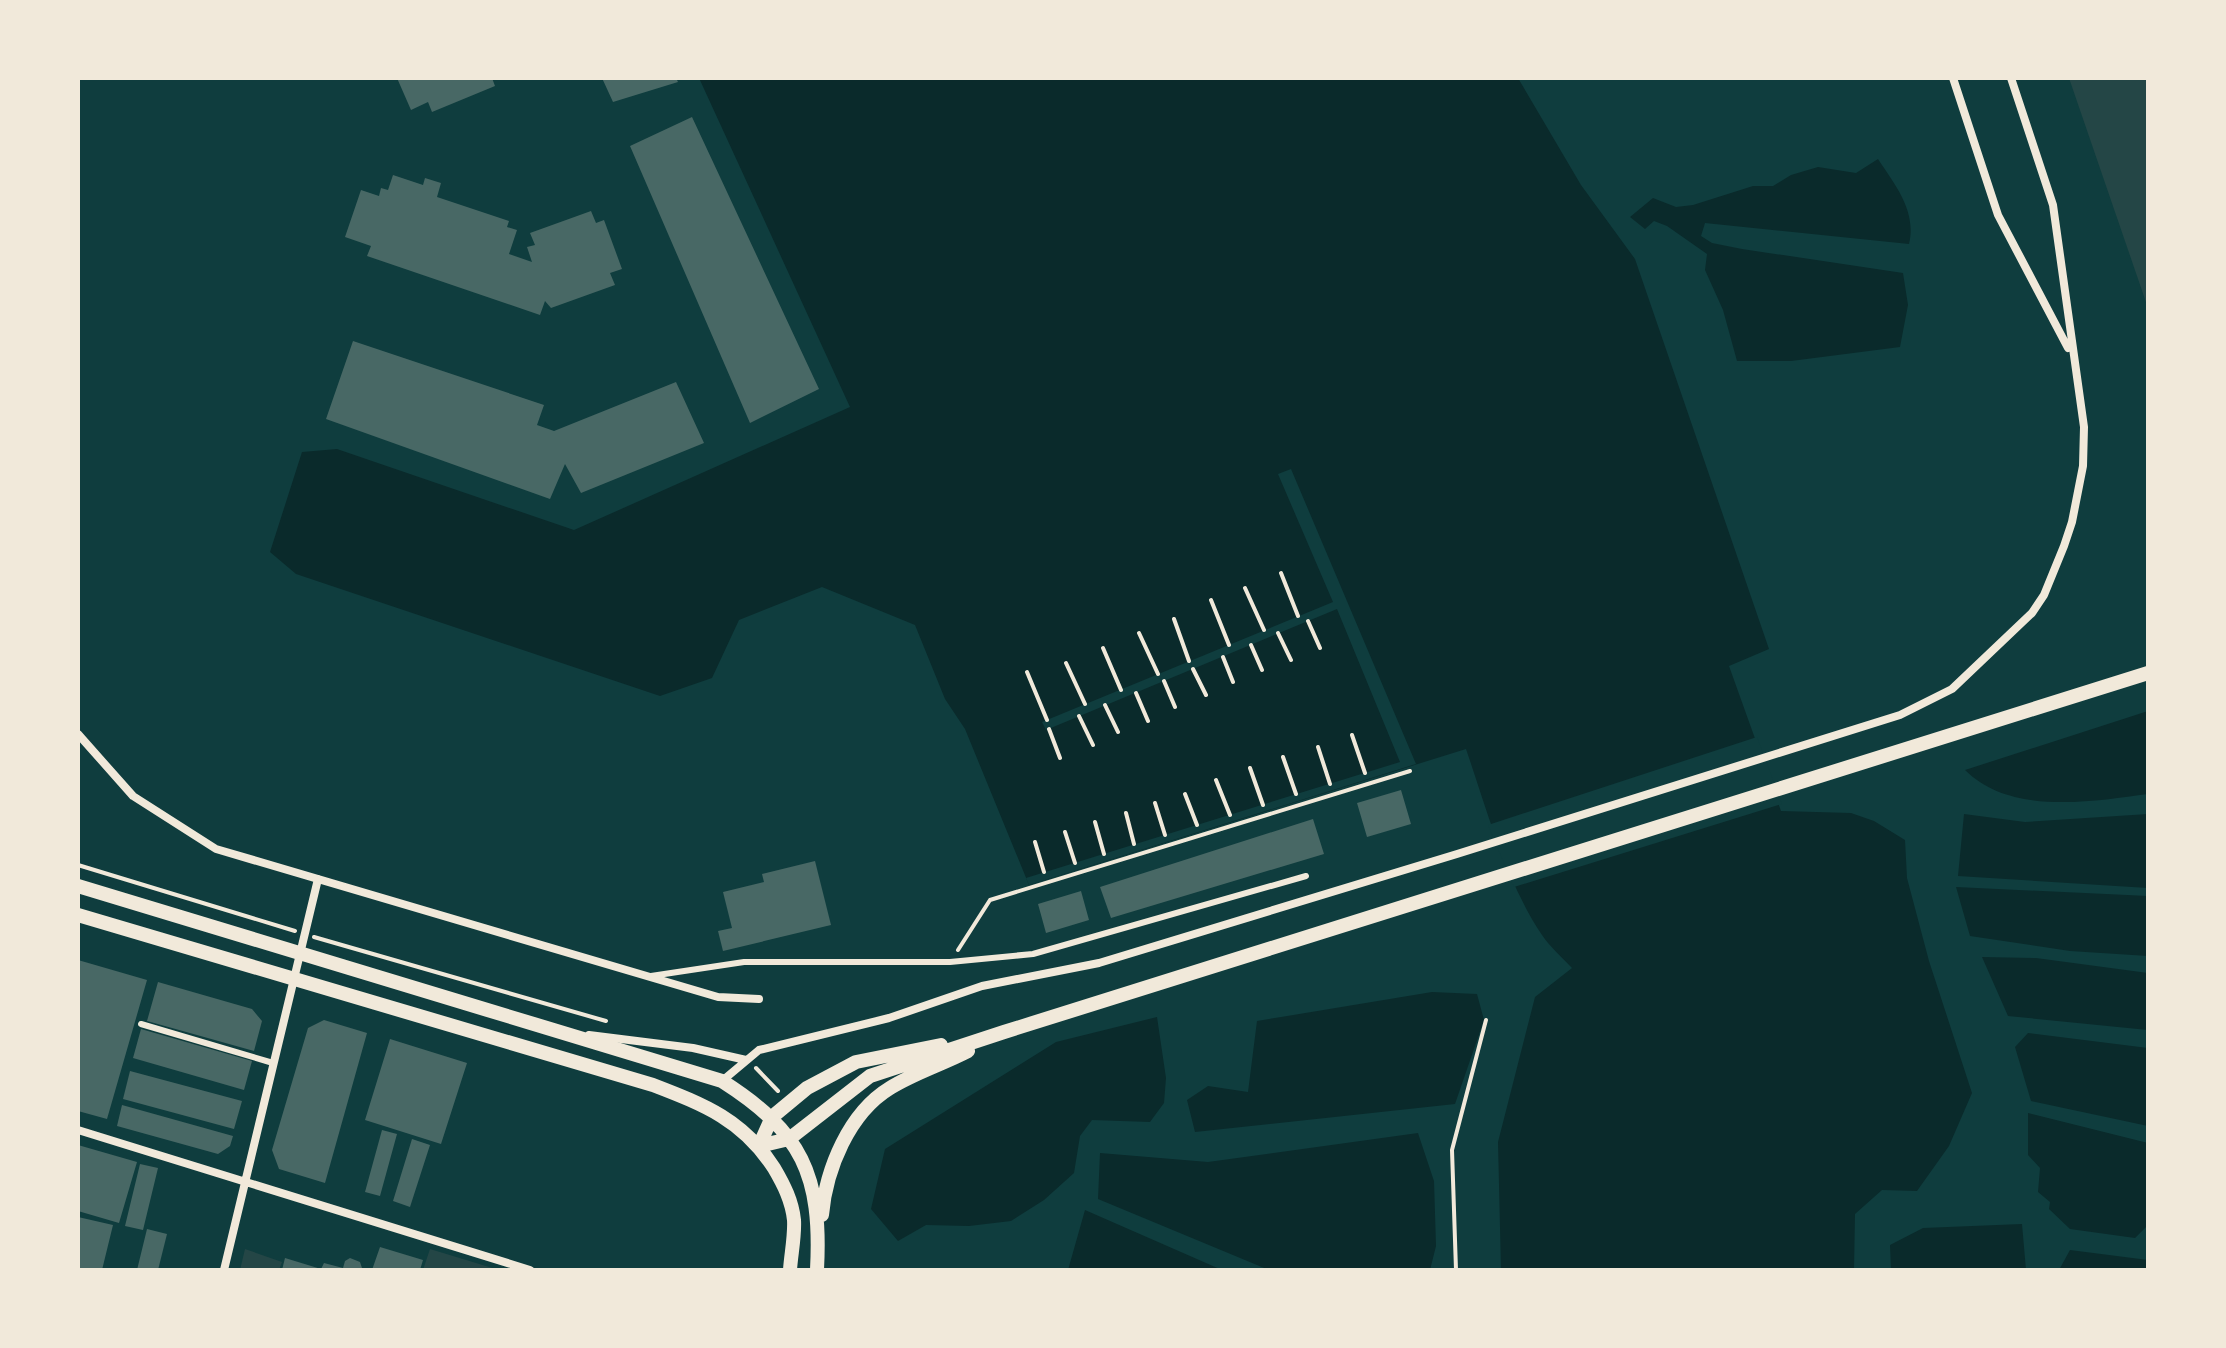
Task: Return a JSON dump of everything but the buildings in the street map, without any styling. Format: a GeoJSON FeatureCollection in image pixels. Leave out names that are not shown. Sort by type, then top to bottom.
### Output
{"type":"FeatureCollection","features":[{"type":"Feature","properties":{"kind":"street"},"geometry":{"type":"LineString","coordinates":[[1953,78],[1998,215],[2072,356]]}},
{"type":"Feature","properties":{"kind":"street"},"geometry":{"type":"LineString","coordinates":[[722,1081],[759,1050],[889,1018],[982,986],[1099,963],[1900,715],[1952,689],[1996,650],[2032,613],[2044,595],[2072,522],[2083,466],[2084,427],[2053,205],[2011,78]]}},
{"type":"Feature","properties":{"kind":"street"},"geometry":{"type":"LineString","coordinates":[[759,1146],[789,1139],[870,1076],[2148,673]]}},
{"type":"Feature","properties":{"kind":"street"},"geometry":{"type":"LineString","coordinates":[[78,734],[133,796],[216,849],[718,997],[759,999]]}},
{"type":"Feature","properties":{"kind":"street"},"geometry":{"type":"LineString","coordinates":[[224,1270],[318,879]]}},
{"type":"Feature","properties":{"kind":"street"},"geometry":{"type":"LineString","coordinates":[[78,886],[722,1081],[772,1117],[810,1173],[818,1264]]}},
{"type":"Feature","properties":{"kind":"street"},"geometry":{"type":"LineString","coordinates":[[78,915],[653,1085],[705,1105],[741,1128],[759,1146],[787,1189],[794,1221],[790,1270]]}},
{"type":"Feature","properties":{"kind":"street"},"geometry":{"type":"LineString","coordinates":[[555,1031],[693,1048],[746,1060]]}},
{"type":"Feature","properties":{"kind":"street"},"geometry":{"type":"LineString","coordinates":[[759,1146],[772,1117],[807,1088],[856,1062],[1004,1032]]}},
{"type":"Feature","properties":{"kind":"street"},"geometry":{"type":"LineString","coordinates":[[818,1264],[823,1206],[836,1157],[858,1117],[889,1089],[1004,1032]]}},
{"type":"Feature","properties":{"kind":"street"},"geometry":{"type":"LineString","coordinates":[[78,1130],[530,1270]]}},
{"type":"Feature","properties":{"kind":"lane"},"geometry":{"type":"LineString","coordinates":[[647,976],[744,962],[950,962],[1033,954],[1306,876]]}},
{"type":"Feature","properties":{"kind":"lane"},"geometry":{"type":"LineString","coordinates":[[141,1024],[273,1063]]}},
{"type":"Feature","properties":{"kind":"path"},"geometry":{"type":"LineString","coordinates":[[1281,573],[1298,616]]}},
{"type":"Feature","properties":{"kind":"path"},"geometry":{"type":"LineString","coordinates":[[1245,588],[1264,630]]}},
{"type":"Feature","properties":{"kind":"path"},"geometry":{"type":"LineString","coordinates":[[1211,600],[1229,645]]}},
{"type":"Feature","properties":{"kind":"path"},"geometry":{"type":"LineString","coordinates":[[1174,619],[1189,661]]}},
{"type":"Feature","properties":{"kind":"path"},"geometry":{"type":"LineString","coordinates":[[1308,621],[1320,648]]}},
{"type":"Feature","properties":{"kind":"path"},"geometry":{"type":"LineString","coordinates":[[1139,633],[1158,674]]}},
{"type":"Feature","properties":{"kind":"path"},"geometry":{"type":"LineString","coordinates":[[1278,633],[1291,660]]}},
{"type":"Feature","properties":{"kind":"path"},"geometry":{"type":"LineString","coordinates":[[1251,645],[1262,670]]}},
{"type":"Feature","properties":{"kind":"path"},"geometry":{"type":"LineString","coordinates":[[1103,648],[1121,690]]}},
{"type":"Feature","properties":{"kind":"path"},"geometry":{"type":"LineString","coordinates":[[1223,657],[1233,682]]}},
{"type":"Feature","properties":{"kind":"path"},"geometry":{"type":"LineString","coordinates":[[1066,663],[1085,704]]}},
{"type":"Feature","properties":{"kind":"path"},"geometry":{"type":"LineString","coordinates":[[1193,669],[1206,695]]}},
{"type":"Feature","properties":{"kind":"path"},"geometry":{"type":"LineString","coordinates":[[1027,672],[1047,720]]}},
{"type":"Feature","properties":{"kind":"path"},"geometry":{"type":"LineString","coordinates":[[1164,681],[1175,707]]}},
{"type":"Feature","properties":{"kind":"path"},"geometry":{"type":"LineString","coordinates":[[1136,693],[1148,721]]}},
{"type":"Feature","properties":{"kind":"path"},"geometry":{"type":"LineString","coordinates":[[1105,705],[1118,732]]}},
{"type":"Feature","properties":{"kind":"path"},"geometry":{"type":"LineString","coordinates":[[1079,716],[1093,745]]}},
{"type":"Feature","properties":{"kind":"path"},"geometry":{"type":"LineString","coordinates":[[1049,729],[1060,758]]}},
{"type":"Feature","properties":{"kind":"path"},"geometry":{"type":"LineString","coordinates":[[1352,735],[1365,773]]}},
{"type":"Feature","properties":{"kind":"path"},"geometry":{"type":"LineString","coordinates":[[1318,747],[1330,784]]}},
{"type":"Feature","properties":{"kind":"path"},"geometry":{"type":"LineString","coordinates":[[1283,757],[1296,794]]}},
{"type":"Feature","properties":{"kind":"path"},"geometry":{"type":"LineString","coordinates":[[1250,768],[1263,805]]}},
{"type":"Feature","properties":{"kind":"path"},"geometry":{"type":"LineString","coordinates":[[950,962],[990,900],[1410,771]]}},
{"type":"Feature","properties":{"kind":"path"},"geometry":{"type":"LineString","coordinates":[[1216,780],[1230,815]]}},
{"type":"Feature","properties":{"kind":"path"},"geometry":{"type":"LineString","coordinates":[[1185,794],[1197,825]]}},
{"type":"Feature","properties":{"kind":"path"},"geometry":{"type":"LineString","coordinates":[[1155,803],[1165,835]]}},
{"type":"Feature","properties":{"kind":"path"},"geometry":{"type":"LineString","coordinates":[[1126,813],[1134,844]]}},
{"type":"Feature","properties":{"kind":"path"},"geometry":{"type":"LineString","coordinates":[[1095,822],[1104,854]]}},
{"type":"Feature","properties":{"kind":"path"},"geometry":{"type":"LineString","coordinates":[[1065,832],[1075,863]]}},
{"type":"Feature","properties":{"kind":"path"},"geometry":{"type":"LineString","coordinates":[[1035,842],[1044,872]]}},
{"type":"Feature","properties":{"kind":"path"},"geometry":{"type":"LineString","coordinates":[[1456,1270],[1452,1150],[1486,1020]]}},
{"type":"Feature","properties":{"kind":"shaded area"},"geometry":{"type":"Polygon","coordinates":[[[699,78],[1518,78],[1581,185],[1635,259],[1769,649],[1729,666],[1781,811],[1851,813],[1874,821],[1905,840],[1907,878],[1929,961],[1972,1093],[1949,1146],[1917,1191],[1882,1190],[1855,1214],[1854,1270],[1501,1270],[1498,1142],[1535,997],[1572,968],[1542,935],[1518,892],[1498,845],[1466,749],[1029,885],[965,729],[945,699],[915,625],[822,587],[739,620],[712,678],[660,696],[296,574],[270,552],[302,452],[337,449],[574,530],[850,407],[699,78]]]}},
{"type":"Feature","properties":{"kind":"shaded area"},"geometry":{"type":"Polygon","coordinates":[[[2069,78],[2148,78],[2148,308],[2069,78]]]}},
{"type":"Feature","properties":{"kind":"shaded area"},"geometry":{"type":"Polygon","coordinates":[[[1878,159],[1907,209],[1911,232],[1909,244],[1705,223],[1701,236],[1712,243],[1742,249],[1903,273],[1908,305],[1900,347],[1791,361],[1737,361],[1723,310],[1705,270],[1707,254],[1667,226],[1654,221],[1645,229],[1630,217],[1653,198],[1676,207],[1693,205],[1753,186],[1773,186],[1791,175],[1818,167],[1856,173],[1878,159]]]}},
{"type":"Feature","properties":{"kind":"shaded area"},"geometry":{"type":"Polygon","coordinates":[[[2148,711],[2148,794],[2076,802],[2027,799],[2004,794],[1983,784],[1965,770],[2148,711]]]}},
{"type":"Feature","properties":{"kind":"shaded area"},"geometry":{"type":"Polygon","coordinates":[[[1964,814],[2025,822],[2148,814],[2148,888],[1958,876],[1964,814]]]}},
{"type":"Feature","properties":{"kind":"shaded area"},"geometry":{"type":"Polygon","coordinates":[[[1956,887],[2148,896],[2148,956],[2070,951],[1970,936],[1956,887]]]}},
{"type":"Feature","properties":{"kind":"shaded area"},"geometry":{"type":"Polygon","coordinates":[[[1982,957],[2036,958],[2148,973],[2148,1030],[2008,1016],[1982,957]]]}},
{"type":"Feature","properties":{"kind":"shaded area"},"geometry":{"type":"Polygon","coordinates":[[[1432,992],[1477,994],[1484,1020],[1455,1104],[1195,1132],[1187,1100],[1208,1086],[1248,1092],[1257,1021],[1432,992]]]}},
{"type":"Feature","properties":{"kind":"shaded area"},"geometry":{"type":"Polygon","coordinates":[[[1157,1017],[1166,1078],[1164,1103],[1150,1122],[1092,1120],[1080,1136],[1074,1173],[1044,1200],[1011,1221],[969,1226],[926,1225],[898,1241],[871,1209],[885,1149],[1056,1042],[1157,1017]]]}},
{"type":"Feature","properties":{"kind":"shaded area"},"geometry":{"type":"Polygon","coordinates":[[[2028,1033],[2148,1048],[2148,1126],[2031,1101],[2015,1047],[2028,1033]]]}},
{"type":"Feature","properties":{"kind":"shaded area"},"geometry":{"type":"Polygon","coordinates":[[[2028,1113],[2148,1143],[2148,1225],[2135,1238],[2070,1229],[2049,1209],[2050,1202],[2038,1192],[2040,1168],[2028,1155],[2028,1113]]]}},
{"type":"Feature","properties":{"kind":"shaded area"},"geometry":{"type":"Polygon","coordinates":[[[1418,1133],[1434,1181],[1436,1246],[1430,1270],[1269,1270],[1098,1199],[1100,1153],[1208,1162],[1418,1133]]]}},
{"type":"Feature","properties":{"kind":"shaded area"},"geometry":{"type":"Polygon","coordinates":[[[1085,1210],[1222,1270],[1068,1270],[1085,1210]]]}},
{"type":"Feature","properties":{"kind":"shaded area"},"geometry":{"type":"Polygon","coordinates":[[[2022,1224],[2026,1270],[1891,1270],[1890,1245],[1923,1228],[2022,1224]]]}},
{"type":"Feature","properties":{"kind":"shaded area"},"geometry":{"type":"Polygon","coordinates":[[[245,1249],[282,1262],[279,1270],[240,1270],[245,1249]]]}},
{"type":"Feature","properties":{"kind":"shaded area"},"geometry":{"type":"Polygon","coordinates":[[[430,1249],[499,1270],[423,1270],[430,1249]]]}},
{"type":"Feature","properties":{"kind":"shaded area"},"geometry":{"type":"Polygon","coordinates":[[[2070,1250],[2148,1260],[2148,1270],[2059,1270],[2070,1250]]]}},
{"type":"Feature","properties":{"kind":"pier"},"geometry":{"type":"Polygon","coordinates":[[[1291,469],[1416,764],[1029,885],[1026,878],[1400,762],[1337,609],[1046,730],[1042,722],[1333,602],[1278,474],[1291,469]]]}},
{"type":"Feature","properties":{"kind":"pier"},"geometry":{"type":"Polygon","coordinates":[[[1757,737],[1782,804],[1514,887],[1488,825],[1757,737]]]}}]}
